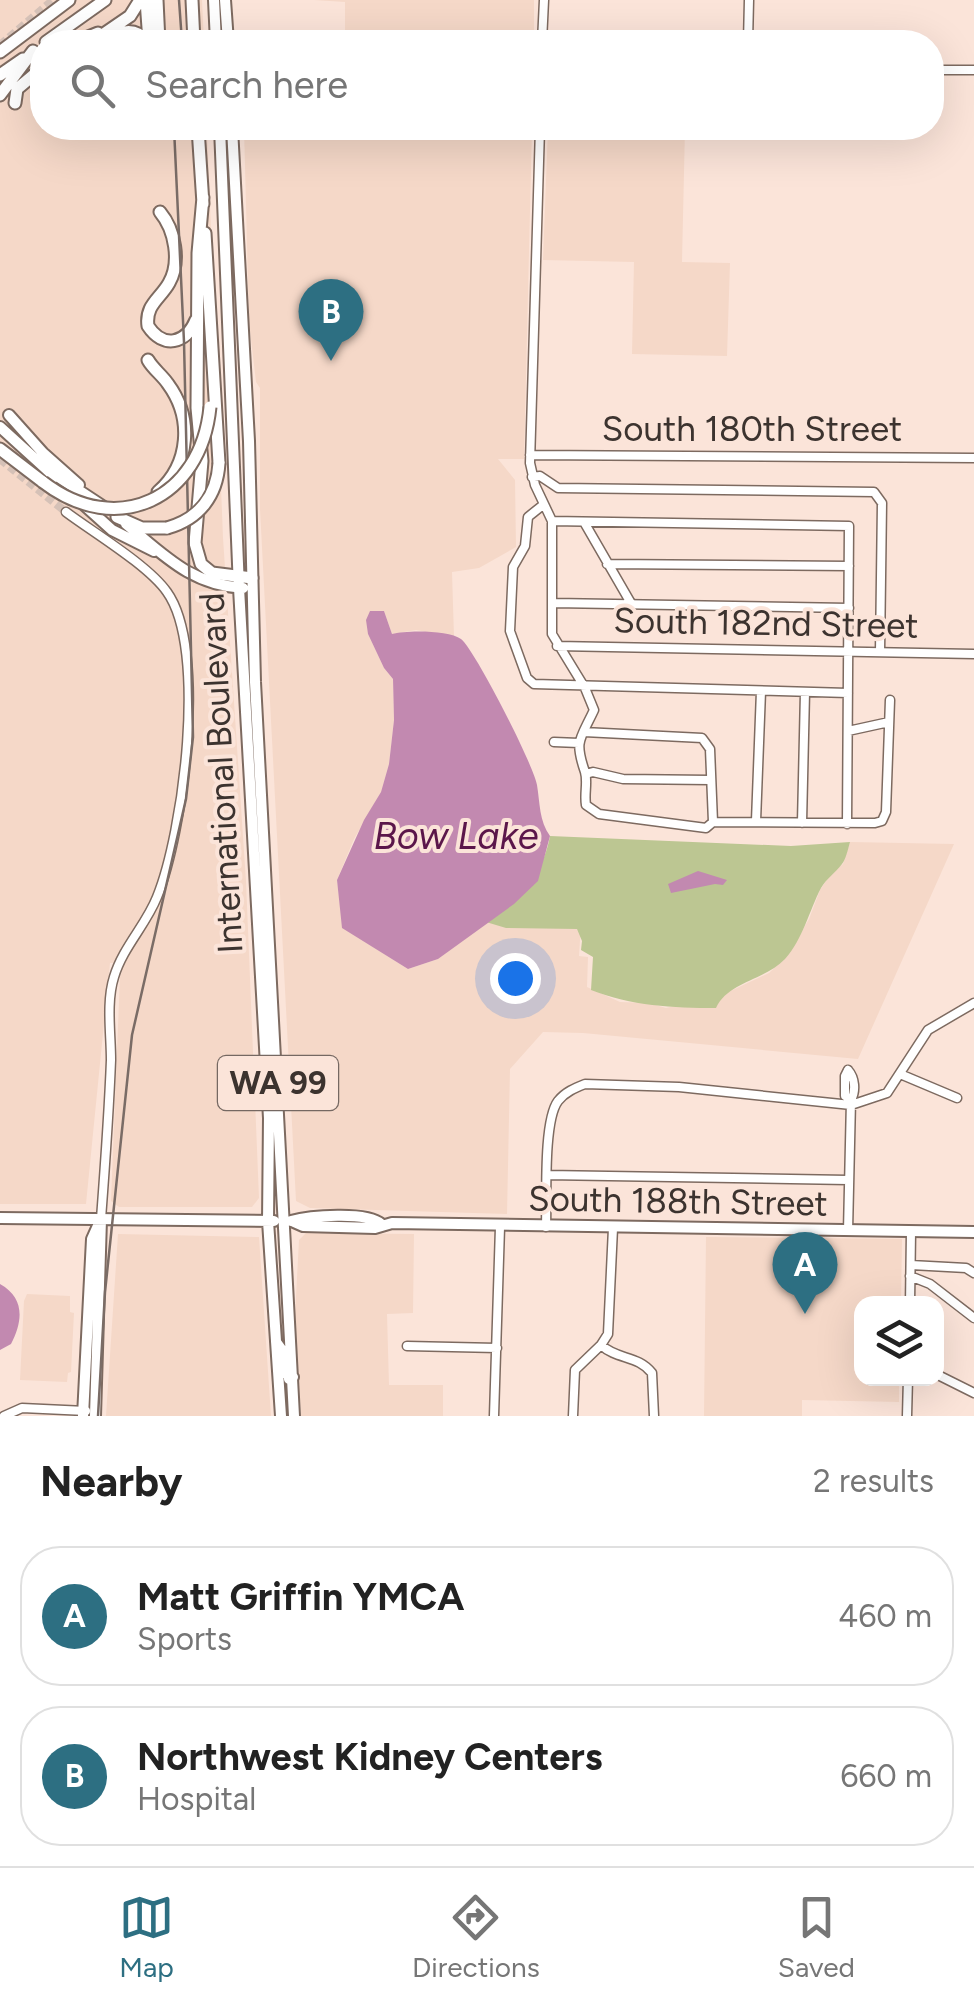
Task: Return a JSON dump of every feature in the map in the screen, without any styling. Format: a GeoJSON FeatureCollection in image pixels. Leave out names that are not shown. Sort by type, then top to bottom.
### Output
{"type":"FeatureCollection","features":[{"type":"Feature","properties":{"kind":"highway"},"geometry":{"type":"LineString","coordinates":[[0,52],[69,0]]}},
{"type":"Feature","properties":{"kind":"highway"},"geometry":{"type":"LineString","coordinates":[[63,30],[105,0]]}},
{"type":"Feature","properties":{"kind":"highway"},"geometry":{"type":"LineString","coordinates":[[111,30],[144,0]]}},
{"type":"Feature","properties":{"kind":"highway"},"geometry":{"type":"LineString","coordinates":[[144,0],[147,30]]}},
{"type":"Feature","properties":{"kind":"highway"},"geometry":{"type":"LineString","coordinates":[[157,0],[159,30]]}},
{"type":"Feature","properties":{"kind":"highway"},"geometry":{"type":"LineString","coordinates":[[192,0],[193,30]]}},
{"type":"Feature","properties":{"kind":"highway"},"geometry":{"type":"LineString","coordinates":[[105,30],[120,24]]}},
{"type":"Feature","properties":{"kind":"highway"},"geometry":{"type":"LineString","coordinates":[[0,75],[30,54]]}},
{"type":"Feature","properties":{"kind":"highway"},"geometry":{"type":"LineString","coordinates":[[0,96],[30,59]]}},
{"type":"Feature","properties":{"kind":"highway"},"geometry":{"type":"LineString","coordinates":[[15,104],[17,89],[30,78]]}},
{"type":"Feature","properties":{"kind":"highway"},"geometry":{"type":"LineString","coordinates":[[118,517],[142,528],[168,528],[202,508],[213,492],[218,463],[199,140]]}},
{"type":"Feature","properties":{"kind":"highway"},"geometry":{"type":"LineString","coordinates":[[202,197],[198,254],[201,454],[195,538],[199,558],[212,573],[238,583],[253,583]]}},
{"type":"Feature","properties":{"kind":"highway"},"geometry":{"type":"LineString","coordinates":[[160,212],[172,231],[173,266],[170,281],[148,311],[151,331],[169,341],[185,337],[193,328],[200,303]]}},
{"type":"Feature","properties":{"kind":"highway"},"geometry":{"type":"LineString","coordinates":[[0,448],[47,477],[73,501],[96,509],[120,510],[143,504],[170,487],[189,466],[202,440],[210,407],[211,337]]}},
{"type":"Feature","properties":{"kind":"highway"},"geometry":{"type":"LineString","coordinates":[[143,504],[172,477],[185,440],[178,404],[148,360]]}},
{"type":"Feature","properties":{"kind":"highway"},"geometry":{"type":"LineString","coordinates":[[186,479],[201,454]]}},
{"type":"Feature","properties":{"kind":"main road"},"geometry":{"type":"LineString","coordinates":[[214,0],[215,30]]}},
{"type":"Feature","properties":{"kind":"main road"},"geometry":{"type":"LineString","coordinates":[[226,0],[227,30]]}},
{"type":"Feature","properties":{"kind":"main road","name":"International Boulevard"},"geometry":{"type":"LineString","coordinates":[[221,140],[238,583],[268,1118],[268,1221],[281,1412]]}},
{"type":"Feature","properties":{"kind":"main road","name":"International Boulevard"},"geometry":{"type":"LineString","coordinates":[[233,140],[253,583],[290,1221],[294,1416]]}},
{"type":"Feature","properties":{"kind":"main road"},"geometry":{"type":"LineString","coordinates":[[224,196],[230,208],[236,210]]}},
{"type":"Feature","properties":{"kind":"main road"},"geometry":{"type":"LineString","coordinates":[[226,239],[231,213],[236,210]]}},
{"type":"Feature","properties":{"kind":"main road"},"geometry":{"type":"LineString","coordinates":[[9,415],[92,498],[177,564]]}},
{"type":"Feature","properties":{"kind":"main road"},"geometry":{"type":"LineString","coordinates":[[0,426],[47,477],[112,530],[208,584],[238,583]]}},
{"type":"Feature","properties":{"kind":"main road"},"geometry":{"type":"LineString","coordinates":[[47,477],[92,498]]}},
{"type":"Feature","properties":{"kind":"main road","name":"South 188th Street"},"geometry":{"type":"LineString","coordinates":[[0,1218],[290,1221],[344,1217],[375,1218],[382,1224],[500,1227],[974,1232]]}},
{"type":"Feature","properties":{"kind":"main road"},"geometry":{"type":"LineString","coordinates":[[89,1414],[92,1239],[101,1220]]}},
{"type":"Feature","properties":{"kind":"main road"},"geometry":{"type":"LineString","coordinates":[[276,1342],[284,1353],[285,1374],[292,1377],[287,1382],[281,1412]]}},
{"type":"Feature","properties":{"kind":"street"},"geometry":{"type":"LineString","coordinates":[[748,30],[749,0]]}},
{"type":"Feature","properties":{"kind":"street"},"geometry":{"type":"LineString","coordinates":[[542,30],[543,1]]}},
{"type":"Feature","properties":{"kind":"street"},"geometry":{"type":"LineString","coordinates":[[944,70],[974,70]]}},
{"type":"Feature","properties":{"kind":"street"},"geometry":{"type":"LineString","coordinates":[[540,140],[530,456],[532,477],[552,522],[552,634],[586,688],[594,710],[580,743],[578,760],[586,774],[584,799],[599,814],[706,828],[713,822],[847,824],[882,820],[886,812],[890,700]]}},
{"type":"Feature","properties":{"kind":"street","name":"South 180th Street"},"geometry":{"type":"LineString","coordinates":[[530,456],[974,458]]}},
{"type":"Feature","properties":{"kind":"street"},"geometry":{"type":"LineString","coordinates":[[532,477],[540,476],[558,488],[877,495],[882,503],[880,652]]}},
{"type":"Feature","properties":{"kind":"street"},"geometry":{"type":"LineString","coordinates":[[543,505],[528,517],[525,546],[513,567],[510,631],[527,678],[534,684],[848,693]]}},
{"type":"Feature","properties":{"kind":"street"},"geometry":{"type":"LineString","coordinates":[[66,512],[158,582],[175,605],[186,655],[187,735],[181,802],[156,899],[128,943],[112,984],[101,1220]]}},
{"type":"Feature","properties":{"kind":"street"},"geometry":{"type":"LineString","coordinates":[[552,522],[849,526],[847,824]]}},
{"type":"Feature","properties":{"kind":"street"},"geometry":{"type":"LineString","coordinates":[[584,522],[632,606]]}},
{"type":"Feature","properties":{"kind":"street"},"geometry":{"type":"LineString","coordinates":[[607,564],[849,566]]}},
{"type":"Feature","properties":{"kind":"street"},"geometry":{"type":"LineString","coordinates":[[554,603],[848,608]]}},
{"type":"Feature","properties":{"kind":"street","name":"South 182nd Street"},"geometry":{"type":"LineString","coordinates":[[557,646],[848,651],[896,656],[974,654]]}},
{"type":"Feature","properties":{"kind":"street"},"geometry":{"type":"LineString","coordinates":[[756,821],[761,691]]}},
{"type":"Feature","properties":{"kind":"street"},"geometry":{"type":"LineString","coordinates":[[802,822],[805,692]]}},
{"type":"Feature","properties":{"kind":"street"},"geometry":{"type":"LineString","coordinates":[[848,731],[889,722]]}},
{"type":"Feature","properties":{"kind":"street"},"geometry":{"type":"LineString","coordinates":[[584,732],[696,736],[706,742],[710,749],[713,822]]}},
{"type":"Feature","properties":{"kind":"street"},"geometry":{"type":"LineString","coordinates":[[554,742],[580,743]]}},
{"type":"Feature","properties":{"kind":"street"},"geometry":{"type":"LineString","coordinates":[[586,774],[623,779],[710,780]]}},
{"type":"Feature","properties":{"kind":"street"},"geometry":{"type":"LineString","coordinates":[[546,1227],[550,1123],[556,1102],[585,1084],[678,1086],[851,1102],[887,1093],[928,1030],[974,1003]]}},
{"type":"Feature","properties":{"kind":"street"},"geometry":{"type":"LineString","coordinates":[[900,1074],[957,1098]]}},
{"type":"Feature","properties":{"kind":"street"},"geometry":{"type":"LineString","coordinates":[[848,1231],[851,1102]]}},
{"type":"Feature","properties":{"kind":"street"},"geometry":{"type":"LineString","coordinates":[[548,1175],[848,1180]]}},
{"type":"Feature","properties":{"kind":"street"},"geometry":{"type":"LineString","coordinates":[[494,1416],[500,1227]]}},
{"type":"Feature","properties":{"kind":"street"},"geometry":{"type":"LineString","coordinates":[[573,1416],[575,1370],[608,1334],[612,1228]]}},
{"type":"Feature","properties":{"kind":"street"},"geometry":{"type":"LineString","coordinates":[[910,1296],[911,1232]]}},
{"type":"Feature","properties":{"kind":"street"},"geometry":{"type":"LineString","coordinates":[[910,1265],[966,1268],[974,1272]]}},
{"type":"Feature","properties":{"kind":"street"},"geometry":{"type":"LineString","coordinates":[[910,1276],[930,1284],[974,1318]]}},
{"type":"Feature","properties":{"kind":"street"},"geometry":{"type":"LineString","coordinates":[[601,1345],[612,1356],[636,1359],[652,1373],[654,1416]]}},
{"type":"Feature","properties":{"kind":"street"},"geometry":{"type":"LineString","coordinates":[[407,1346],[497,1348]]}},
{"type":"Feature","properties":{"kind":"street"},"geometry":{"type":"LineString","coordinates":[[944,1378],[974,1393]]}},
{"type":"Feature","properties":{"kind":"street"},"geometry":{"type":"LineString","coordinates":[[907,1416],[908,1386]]}},
{"type":"Feature","properties":{"kind":"street"},"geometry":{"type":"LineString","coordinates":[[4,1416],[22,1408],[89,1414]]}},
{"type":"Feature","properties":{"kind":"shaded area"},"geometry":{"type":"Polygon","coordinates":[[[0,0],[202,0],[203,30],[30,30],[30,140],[207,140],[223,538],[246,881],[259,1198],[252,1207],[119,1207],[111,1201],[120,977],[125,962],[110,963],[86,1204],[0,1204],[0,0]]]}},
{"type":"Feature","properties":{"kind":"shaded area"},"geometry":{"type":"Polygon","coordinates":[[[314,0],[534,0],[534,30],[345,30],[345,2],[314,0]]]}},
{"type":"Feature","properties":{"kind":"shaded area"},"geometry":{"type":"Polygon","coordinates":[[[244,140],[532,140],[524,459],[498,459],[515,480],[516,547],[479,568],[452,572],[454,637],[416,630],[392,634],[384,611],[368,634],[393,679],[394,720],[381,792],[354,839],[337,880],[343,928],[408,969],[438,959],[486,922],[581,925],[579,956],[588,957],[587,987],[620,1002],[666,1008],[722,995],[769,973],[787,956],[809,919],[820,890],[843,864],[850,842],[954,844],[858,1059],[543,1032],[510,1069],[507,1214],[310,1208],[296,1201],[260,509],[260,388],[249,322],[244,140]]]}},
{"type":"Feature","properties":{"kind":"shaded area"},"geometry":{"type":"Polygon","coordinates":[[[548,140],[685,140],[682,262],[730,263],[727,356],[632,354],[634,262],[543,260],[548,140]]]}},
{"type":"Feature","properties":{"kind":"shaded area"},"geometry":{"type":"Polygon","coordinates":[[[306,1233],[414,1234],[413,1313],[387,1314],[389,1385],[443,1385],[443,1416],[301,1416],[295,1316],[299,1240],[306,1233]]]}},
{"type":"Feature","properties":{"kind":"shaded area"},"geometry":{"type":"Polygon","coordinates":[[[118,1234],[259,1237],[271,1416],[106,1416],[118,1234]]]}},
{"type":"Feature","properties":{"kind":"shaded area"},"geometry":{"type":"Polygon","coordinates":[[[706,1237],[902,1239],[901,1296],[854,1296],[854,1386],[899,1386],[899,1402],[802,1400],[802,1416],[704,1416],[706,1237]]]}},
{"type":"Feature","properties":{"kind":"shaded area"},"geometry":{"type":"Polygon","coordinates":[[[27,1294],[70,1296],[70,1312],[74,1313],[67,1382],[20,1380],[27,1294]]]}},
{"type":"Feature","properties":{"kind":"green space"},"geometry":{"type":"Polygon","coordinates":[[[550,836],[791,846],[850,842],[843,862],[821,888],[785,959],[729,992],[716,1008],[700,1008],[637,1003],[591,990],[593,957],[581,950],[577,929],[506,928],[486,922],[527,886],[542,863],[550,836]]]}},
{"type":"Feature","properties":{"kind":"water","name":"Bow Lake"},"geometry":{"type":"Polygon","coordinates":[[[370,611],[384,611],[392,634],[417,631],[461,639],[490,685],[526,756],[550,836],[538,881],[514,904],[438,959],[408,969],[342,928],[337,880],[381,792],[394,720],[393,679],[368,634],[366,620],[370,611]]]}},
{"type":"Feature","properties":{"kind":"water"},"geometry":{"type":"Polygon","coordinates":[[[698,871],[727,880],[723,885],[671,893],[668,884],[698,871]]]}},
{"type":"Feature","properties":{"kind":"water"},"geometry":{"type":"Polygon","coordinates":[[[0,1284],[18,1303],[19,1319],[11,1344],[0,1350],[0,1284]]]}},
{"type":"Feature","properties":{"kind":"tunnel"},"geometry":{"type":"LineString","coordinates":[[0,45],[53,0]]}},
{"type":"Feature","properties":{"kind":"tunnel"},"geometry":{"type":"LineString","coordinates":[[0,459],[66,512]]}},
{"type":"Feature","properties":{"kind":"tram line"},"geometry":{"type":"LineString","coordinates":[[179,0],[181,30]]}},
{"type":"Feature","properties":{"kind":"tram line"},"geometry":{"type":"LineString","coordinates":[[98,1416],[105,1292],[132,1035],[186,799],[193,737],[184,342],[175,140]]}},
{"type":"Feature","properties":{"kind":"place","name":"Northwest Kidney Centers"},"geometry":{"type":"Point","coordinates":[331,361]}},
{"type":"Feature","properties":{"kind":"place","name":"Matt Griffin YMCA"},"geometry":{"type":"Point","coordinates":[805,1314]}}]}
